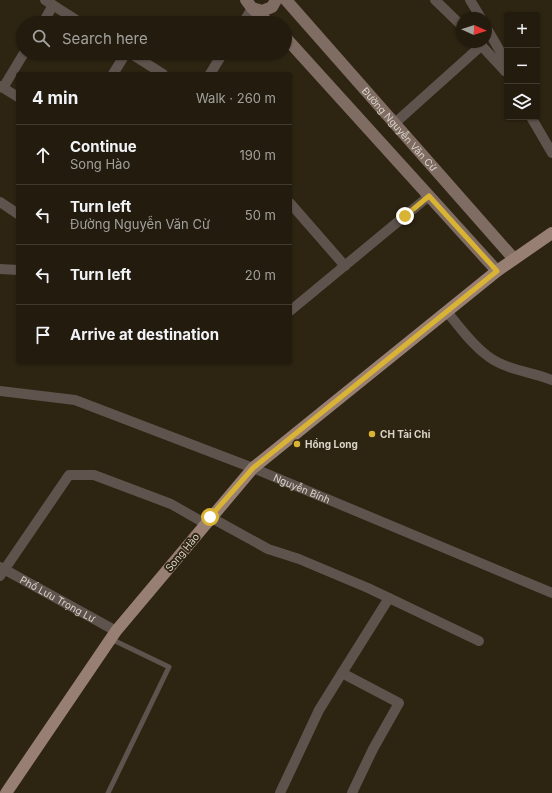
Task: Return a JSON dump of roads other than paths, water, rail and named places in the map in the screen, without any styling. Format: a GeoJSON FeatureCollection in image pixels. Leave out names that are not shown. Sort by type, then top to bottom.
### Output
{"type":"FeatureCollection","features":[{"type":"Feature","properties":{"kind":"main road","name":"Song Hào"},"geometry":{"type":"LineString","coordinates":[[6,793],[113,635],[253,468],[497,271],[552,233]]}},
{"type":"Feature","properties":{"kind":"street"},"geometry":{"type":"LineString","coordinates":[[241,0],[262,12],[272,7],[276,0]]}},
{"type":"Feature","properties":{"kind":"street","name":"Đường Nguyễn Văn Cừ"},"geometry":{"type":"LineString","coordinates":[[286,0],[514,259]]}},
{"type":"Feature","properties":{"kind":"street"},"geometry":{"type":"LineString","coordinates":[[435,0],[456,20]]}},
{"type":"Feature","properties":{"kind":"street"},"geometry":{"type":"LineString","coordinates":[[470,0],[477,12]]}},
{"type":"Feature","properties":{"kind":"street"},"geometry":{"type":"LineString","coordinates":[[45,16],[49,3],[70,16]]}},
{"type":"Feature","properties":{"kind":"street"},"geometry":{"type":"LineString","coordinates":[[245,16],[249,4]]}},
{"type":"Feature","properties":{"kind":"street"},"geometry":{"type":"LineString","coordinates":[[249,4],[262,16]]}},
{"type":"Feature","properties":{"kind":"street"},"geometry":{"type":"LineString","coordinates":[[492,38],[504,64]]}},
{"type":"Feature","properties":{"kind":"street"},"geometry":{"type":"LineString","coordinates":[[292,45],[497,271]]}},
{"type":"Feature","properties":{"kind":"street"},"geometry":{"type":"LineString","coordinates":[[395,123],[476,48]]}},
{"type":"Feature","properties":{"kind":"street"},"geometry":{"type":"LineString","coordinates":[[484,48],[504,71]]}},
{"type":"Feature","properties":{"kind":"street"},"geometry":{"type":"LineString","coordinates":[[16,96],[2,87],[19,60]]}},
{"type":"Feature","properties":{"kind":"street"},"geometry":{"type":"LineString","coordinates":[[114,72],[122,60]]}},
{"type":"Feature","properties":{"kind":"street"},"geometry":{"type":"LineString","coordinates":[[141,60],[160,72]]}},
{"type":"Feature","properties":{"kind":"street"},"geometry":{"type":"LineString","coordinates":[[211,72],[219,60]]}},
{"type":"Feature","properties":{"kind":"street"},"geometry":{"type":"LineString","coordinates":[[533,120],[552,153]]}},
{"type":"Feature","properties":{"kind":"street"},"geometry":{"type":"LineString","coordinates":[[292,309],[429,196]]}},
{"type":"Feature","properties":{"kind":"street"},"geometry":{"type":"LineString","coordinates":[[0,202],[16,213]]}},
{"type":"Feature","properties":{"kind":"street"},"geometry":{"type":"LineString","coordinates":[[292,205],[345,266]]}},
{"type":"Feature","properties":{"kind":"street"},"geometry":{"type":"LineString","coordinates":[[0,268],[16,270]]}},
{"type":"Feature","properties":{"kind":"street"},"geometry":{"type":"LineString","coordinates":[[447,312],[476,346],[489,358],[524,372],[552,380]]}},
{"type":"Feature","properties":{"kind":"street","name":"Nguyễn Bính"},"geometry":{"type":"LineString","coordinates":[[0,391],[75,400],[253,468],[552,593]]}},
{"type":"Feature","properties":{"kind":"street"},"geometry":{"type":"LineString","coordinates":[[1,571],[68,475],[94,475],[171,504],[268,549],[299,559],[368,588],[479,641]]}},
{"type":"Feature","properties":{"kind":"street","name":"Phố Lưu Trọng Lư"},"geometry":{"type":"LineString","coordinates":[[1,571],[113,635]]}},
{"type":"Feature","properties":{"kind":"street"},"geometry":{"type":"LineString","coordinates":[[280,793],[319,710],[389,598]]}},
{"type":"Feature","properties":{"kind":"street"},"geometry":{"type":"LineString","coordinates":[[342,673],[399,703],[373,749],[352,793]]}},
{"type":"Feature","properties":{"kind":"lane"},"geometry":{"type":"LineString","coordinates":[[108,793],[169,667],[113,635]]}},
{"type":"Feature","properties":{"kind":"place","name":"CH Tài Chi"},"geometry":{"type":"Point","coordinates":[372,434]}},
{"type":"Feature","properties":{"kind":"place","name":"Hồng Long"},"geometry":{"type":"Point","coordinates":[297,444]}}]}
